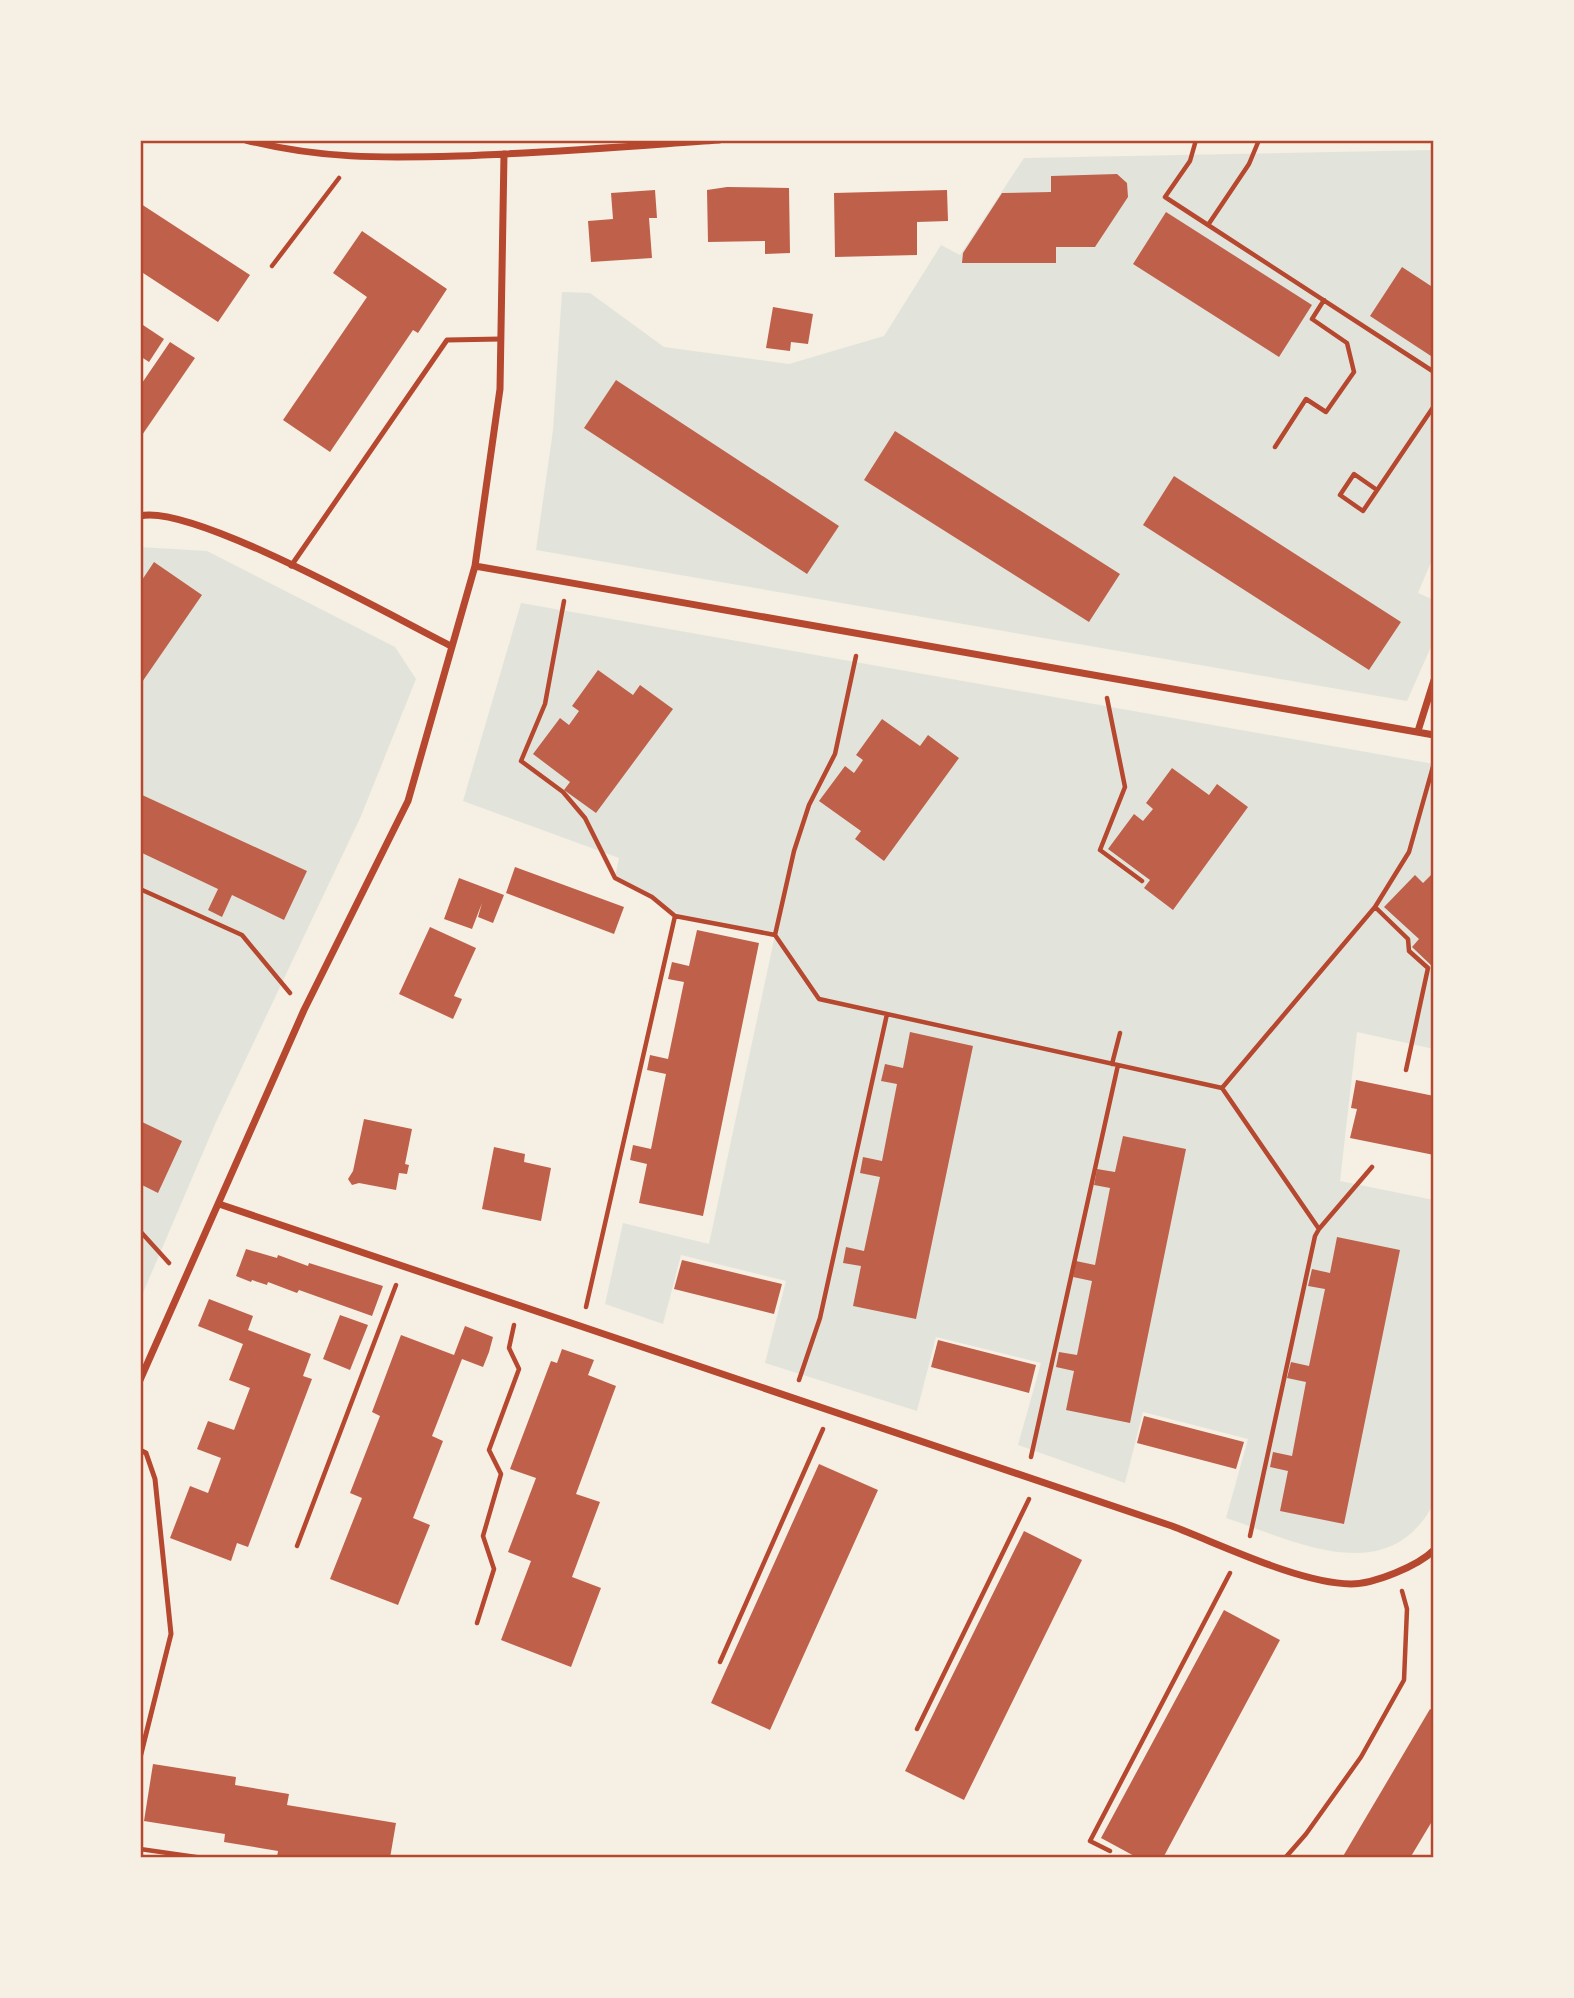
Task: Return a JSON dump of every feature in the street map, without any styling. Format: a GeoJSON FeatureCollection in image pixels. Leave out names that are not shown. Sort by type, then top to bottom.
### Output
{"type":"FeatureCollection","features":[{"type":"Feature","properties":{"kind":"street"},"geometry":{"type":"LineString","coordinates":[[246,140],[294,153],[354,159],[505,154],[625,143],[719,140]]}},
{"type":"Feature","properties":{"kind":"street"},"geometry":{"type":"LineString","coordinates":[[140,1380],[304,1010],[408,801],[475,566],[500,389],[505,154]]}},
{"type":"Feature","properties":{"kind":"street"},"geometry":{"type":"LineString","coordinates":[[140,516],[163,515],[232,536],[451,646]]}},
{"type":"Feature","properties":{"kind":"street"},"geometry":{"type":"LineString","coordinates":[[475,566],[1434,735]]}},
{"type":"Feature","properties":{"kind":"street"},"geometry":{"type":"LineString","coordinates":[[1418,731],[1434,680]]}},
{"type":"Feature","properties":{"kind":"street"},"geometry":{"type":"LineString","coordinates":[[219,1204],[582,1325],[1037,1483],[1172,1526],[1300,1574],[1352,1584],[1396,1573],[1434,1550]]}},
{"type":"Feature","properties":{"kind":"lane"},"geometry":{"type":"LineString","coordinates":[[292,566],[447,340],[501,339]]}},
{"type":"Feature","properties":{"kind":"lane"},"geometry":{"type":"LineString","coordinates":[[140,1450],[146,1452],[155,1479],[171,1634],[140,1758]]}},
{"type":"Feature","properties":{"kind":"path"},"geometry":{"type":"LineString","coordinates":[[1196,140],[1190,161],[1165,197],[1434,372]]}},
{"type":"Feature","properties":{"kind":"path"},"geometry":{"type":"LineString","coordinates":[[1209,225],[1249,164],[1259,140]]}},
{"type":"Feature","properties":{"kind":"path"},"geometry":{"type":"LineString","coordinates":[[272,266],[354,159]]}},
{"type":"Feature","properties":{"kind":"path"},"geometry":{"type":"LineString","coordinates":[[1275,447],[1306,399],[1326,412],[1354,372],[1347,343],[1312,319],[1324,300]]}},
{"type":"Feature","properties":{"kind":"path"},"geometry":{"type":"LineString","coordinates":[[1377,490],[1354,474],[1340,495],[1363,511],[1434,406]]}},
{"type":"Feature","properties":{"kind":"path"},"geometry":{"type":"LineString","coordinates":[[567,583],[545,704],[521,761],[564,792],[585,818],[615,878],[652,897],[675,916],[775,935],[819,999],[1223,1088],[1319,1229]]}},
{"type":"Feature","properties":{"kind":"path"},"geometry":{"type":"LineString","coordinates":[[775,935],[794,851],[809,805],[835,754],[861,634]]}},
{"type":"Feature","properties":{"kind":"path"},"geometry":{"type":"LineString","coordinates":[[1102,677],[1125,787],[1100,850],[1142,881]]}},
{"type":"Feature","properties":{"kind":"path"},"geometry":{"type":"LineString","coordinates":[[1223,1088],[1375,908],[1409,852],[1434,763]]}},
{"type":"Feature","properties":{"kind":"path"},"geometry":{"type":"LineString","coordinates":[[140,889],[242,935],[304,1010]]}},
{"type":"Feature","properties":{"kind":"path"},"geometry":{"type":"LineString","coordinates":[[1375,908],[1408,939],[1409,951],[1428,968],[1406,1070]]}},
{"type":"Feature","properties":{"kind":"path"},"geometry":{"type":"LineString","coordinates":[[582,1325],[675,916]]}},
{"type":"Feature","properties":{"kind":"path"},"geometry":{"type":"LineString","coordinates":[[793,1399],[820,1318],[887,1014]]}},
{"type":"Feature","properties":{"kind":"path"},"geometry":{"type":"LineString","coordinates":[[1026,1479],[1120,1033]]}},
{"type":"Feature","properties":{"kind":"path"},"geometry":{"type":"LineString","coordinates":[[1246,1554],[1315,1236],[1372,1167]]}},
{"type":"Feature","properties":{"kind":"path"},"geometry":{"type":"LineString","coordinates":[[140,1231],[184,1279]]}},
{"type":"Feature","properties":{"kind":"path"},"geometry":{"type":"LineString","coordinates":[[298,1546],[403,1266]]}},
{"type":"Feature","properties":{"kind":"path"},"geometry":{"type":"LineString","coordinates":[[477,1623],[495,1569],[483,1535],[501,1474],[489,1450],[519,1369],[509,1348],[518,1304]]}},
{"type":"Feature","properties":{"kind":"path"},"geometry":{"type":"LineString","coordinates":[[720,1662],[831,1412]]}},
{"type":"Feature","properties":{"kind":"path"},"geometry":{"type":"LineString","coordinates":[[916,1729],[1037,1483]]}},
{"type":"Feature","properties":{"kind":"path"},"geometry":{"type":"LineString","coordinates":[[1284,1858],[1306,1834],[1361,1757],[1404,1680],[1408,1609],[1396,1573]]}},
{"type":"Feature","properties":{"kind":"path"},"geometry":{"type":"LineString","coordinates":[[1110,1851],[1090,1840],[1223,1590]]}},
{"type":"Feature","properties":{"kind":"path"},"geometry":{"type":"LineString","coordinates":[[140,1849],[203,1858]]}},
{"type":"Feature","properties":{"kind":"shaded area"},"geometry":{"type":"Polygon","coordinates":[[[1434,150],[1434,555],[1418,593],[1434,600],[1434,640],[1407,701],[536,550],[553,430],[562,292],[590,293],[664,347],[789,364],[884,336],[941,245],[960,255],[1024,158],[1434,150]]]}},
{"type":"Feature","properties":{"kind":"shaded area"},"geometry":{"type":"Polygon","coordinates":[[[140,547],[207,551],[395,647],[416,679],[361,816],[216,1122],[140,1300],[140,547]]]}},
{"type":"Feature","properties":{"kind":"shaded area"},"geometry":{"type":"Polygon","coordinates":[[[521,603],[1434,764],[1434,1049],[1357,1032],[1340,1181],[1434,1200],[1434,1503],[1415,1530],[1392,1546],[1366,1552],[1339,1552],[1310,1547],[1226,1518],[1248,1439],[1143,1412],[1125,1483],[1018,1445],[1041,1363],[936,1337],[917,1411],[765,1363],[786,1281],[681,1255],[663,1324],[605,1304],[623,1223],[709,1244],[775,935],[675,916],[652,897],[615,878],[619,858],[463,801],[521,603]]]}},
{"type":"Feature","properties":{"kind":"building"},"geometry":{"type":"Polygon","coordinates":[[[1117,174],[1127,183],[1128,197],[1095,247],[1056,247],[1056,263],[962,263],[963,253],[1002,193],[1051,192],[1051,176],[1117,174]]]}},
{"type":"Feature","properties":{"kind":"building"},"geometry":{"type":"Polygon","coordinates":[[[727,187],[789,188],[790,253],[765,254],[765,241],[708,242],[707,190],[727,187]]]}},
{"type":"Feature","properties":{"kind":"building"},"geometry":{"type":"Polygon","coordinates":[[[655,190],[657,218],[649,218],[652,258],[591,262],[588,221],[613,219],[611,193],[655,190]]]}},
{"type":"Feature","properties":{"kind":"building"},"geometry":{"type":"Polygon","coordinates":[[[947,190],[948,221],[917,222],[917,255],[835,257],[834,193],[947,190]]]}},
{"type":"Feature","properties":{"kind":"building"},"geometry":{"type":"Polygon","coordinates":[[[141,204],[250,275],[218,322],[140,271],[141,204]]]}},
{"type":"Feature","properties":{"kind":"building"},"geometry":{"type":"Polygon","coordinates":[[[1166,212],[1312,305],[1279,357],[1133,264],[1166,212]]]}},
{"type":"Feature","properties":{"kind":"building"},"geometry":{"type":"Polygon","coordinates":[[[362,231],[447,289],[418,333],[413,330],[330,452],[283,420],[367,297],[333,273],[362,231]]]}},
{"type":"Feature","properties":{"kind":"building"},"geometry":{"type":"Polygon","coordinates":[[[1402,267],[1434,288],[1434,358],[1370,316],[1402,267]]]}},
{"type":"Feature","properties":{"kind":"building"},"geometry":{"type":"Polygon","coordinates":[[[773,307],[813,314],[808,344],[791,342],[790,351],[766,348],[773,307]]]}},
{"type":"Feature","properties":{"kind":"building"},"geometry":{"type":"Polygon","coordinates":[[[140,323],[164,339],[149,362],[140,356],[140,323]]]}},
{"type":"Feature","properties":{"kind":"building"},"geometry":{"type":"Polygon","coordinates":[[[170,342],[195,358],[140,438],[140,386],[170,342]]]}},
{"type":"Feature","properties":{"kind":"building"},"geometry":{"type":"Polygon","coordinates":[[[616,380],[839,526],[807,574],[584,428],[616,380]]]}},
{"type":"Feature","properties":{"kind":"building"},"geometry":{"type":"Polygon","coordinates":[[[895,431],[1120,574],[1089,622],[864,480],[895,431]]]}},
{"type":"Feature","properties":{"kind":"building"},"geometry":{"type":"Polygon","coordinates":[[[1174,476],[1401,622],[1369,670],[1143,525],[1174,476]]]}},
{"type":"Feature","properties":{"kind":"building"},"geometry":{"type":"Polygon","coordinates":[[[154,562],[202,595],[140,685],[140,583],[154,562]]]}},
{"type":"Feature","properties":{"kind":"building"},"geometry":{"type":"Polygon","coordinates":[[[598,670],[633,695],[640,685],[673,709],[596,813],[564,790],[570,782],[533,754],[560,718],[569,725],[579,711],[572,706],[598,670]]]}},
{"type":"Feature","properties":{"kind":"building"},"geometry":{"type":"Polygon","coordinates":[[[882,719],[920,746],[928,735],[959,758],[884,861],[855,839],[861,831],[819,801],[845,766],[854,773],[863,760],[856,755],[882,719]]]}},
{"type":"Feature","properties":{"kind":"building"},"geometry":{"type":"Polygon","coordinates":[[[1172,768],[1209,795],[1217,784],[1248,807],[1173,910],[1144,888],[1150,880],[1108,849],[1134,814],[1143,821],[1153,809],[1146,803],[1172,768]]]}},
{"type":"Feature","properties":{"kind":"building"},"geometry":{"type":"Polygon","coordinates":[[[140,794],[307,871],[284,920],[232,895],[222,917],[208,910],[218,889],[140,852],[140,794]]]}},
{"type":"Feature","properties":{"kind":"building"},"geometry":{"type":"Polygon","coordinates":[[[515,867],[624,907],[614,934],[506,893],[515,867]]]}},
{"type":"Feature","properties":{"kind":"building"},"geometry":{"type":"Polygon","coordinates":[[[1434,872],[1434,968],[1412,947],[1419,939],[1384,907],[1415,875],[1423,883],[1434,872]]]}},
{"type":"Feature","properties":{"kind":"building"},"geometry":{"type":"Polygon","coordinates":[[[459,878],[504,895],[493,923],[478,917],[482,903],[472,929],[444,919],[459,878]]]}},
{"type":"Feature","properties":{"kind":"building"},"geometry":{"type":"Polygon","coordinates":[[[430,927],[476,948],[454,996],[462,999],[453,1019],[399,994],[430,927]]]}},
{"type":"Feature","properties":{"kind":"building"},"geometry":{"type":"Polygon","coordinates":[[[697,930],[759,943],[703,1216],[639,1203],[647,1164],[630,1160],[633,1145],[651,1149],[666,1074],[647,1070],[650,1055],[668,1059],[684,982],[668,979],[672,962],[689,966],[697,930]]]}},
{"type":"Feature","properties":{"kind":"building"},"geometry":{"type":"Polygon","coordinates":[[[910,1032],[973,1046],[916,1319],[853,1306],[861,1266],[843,1263],[846,1247],[864,1251],[880,1177],[860,1173],[863,1157],[882,1161],[897,1084],[881,1081],[885,1064],[903,1068],[910,1032]]]}},
{"type":"Feature","properties":{"kind":"building"},"geometry":{"type":"Polygon","coordinates":[[[1356,1080],[1434,1096],[1434,1155],[1350,1138],[1357,1109],[1351,1108],[1356,1080]]]}},
{"type":"Feature","properties":{"kind":"building"},"geometry":{"type":"Polygon","coordinates":[[[364,1119],[412,1129],[405,1164],[409,1165],[407,1174],[399,1173],[396,1190],[359,1183],[352,1185],[348,1179],[353,1171],[364,1119]]]}},
{"type":"Feature","properties":{"kind":"building"},"geometry":{"type":"Polygon","coordinates":[[[140,1121],[182,1141],[158,1193],[140,1184],[140,1121]]]}},
{"type":"Feature","properties":{"kind":"building"},"geometry":{"type":"Polygon","coordinates":[[[1123,1136],[1186,1149],[1130,1423],[1066,1410],[1074,1371],[1056,1367],[1059,1352],[1077,1355],[1092,1281],[1073,1277],[1076,1261],[1095,1265],[1110,1188],[1094,1185],[1097,1169],[1115,1172],[1123,1136]]]}},
{"type":"Feature","properties":{"kind":"building"},"geometry":{"type":"Polygon","coordinates":[[[494,1147],[525,1154],[524,1162],[551,1168],[541,1221],[482,1209],[494,1147]]]}},
{"type":"Feature","properties":{"kind":"building"},"geometry":{"type":"Polygon","coordinates":[[[1337,1237],[1400,1250],[1344,1524],[1280,1511],[1288,1471],[1270,1467],[1273,1452],[1292,1456],[1306,1382],[1287,1378],[1291,1362],[1309,1366],[1325,1289],[1308,1286],[1312,1269],[1330,1273],[1337,1237]]]}},
{"type":"Feature","properties":{"kind":"building"},"geometry":{"type":"Polygon","coordinates":[[[246,1249],[277,1258],[278,1255],[308,1266],[309,1263],[383,1286],[372,1316],[299,1290],[297,1293],[268,1282],[267,1285],[252,1280],[251,1282],[236,1276],[246,1249]]]}},
{"type":"Feature","properties":{"kind":"building"},"geometry":{"type":"Polygon","coordinates":[[[682,1260],[782,1284],[774,1314],[674,1289],[682,1260]]]}},
{"type":"Feature","properties":{"kind":"building"},"geometry":{"type":"Polygon","coordinates":[[[209,1299],[253,1316],[248,1330],[311,1354],[303,1376],[312,1379],[248,1547],[237,1543],[231,1561],[170,1538],[190,1486],[208,1493],[221,1458],[197,1449],[208,1421],[234,1430],[250,1388],[229,1380],[243,1344],[198,1326],[209,1299]]]}},
{"type":"Feature","properties":{"kind":"building"},"geometry":{"type":"Polygon","coordinates":[[[340,1315],[368,1325],[350,1370],[323,1359],[340,1315]]]}},
{"type":"Feature","properties":{"kind":"building"},"geometry":{"type":"Polygon","coordinates":[[[465,1326],[493,1337],[483,1367],[462,1359],[432,1436],[443,1441],[413,1518],[430,1525],[398,1605],[330,1579],[362,1498],[350,1493],[380,1416],[372,1412],[401,1335],[454,1355],[465,1326]]]}},
{"type":"Feature","properties":{"kind":"building"},"geometry":{"type":"Polygon","coordinates":[[[938,1340],[1036,1365],[1029,1393],[931,1367],[938,1340]]]}},
{"type":"Feature","properties":{"kind":"building"},"geometry":{"type":"Polygon","coordinates":[[[562,1349],[594,1360],[588,1375],[616,1386],[576,1494],[600,1502],[572,1577],[601,1588],[571,1667],[501,1640],[531,1561],[508,1552],[536,1478],[510,1469],[551,1361],[557,1363],[562,1349]]]}},
{"type":"Feature","properties":{"kind":"building"},"geometry":{"type":"Polygon","coordinates":[[[1144,1416],[1244,1442],[1236,1469],[1137,1443],[1144,1416]]]}},
{"type":"Feature","properties":{"kind":"building"},"geometry":{"type":"Polygon","coordinates":[[[819,1464],[878,1490],[770,1730],[711,1703],[819,1464]]]}},
{"type":"Feature","properties":{"kind":"building"},"geometry":{"type":"Polygon","coordinates":[[[1024,1531],[1082,1560],[964,1800],[905,1771],[1024,1531]]]}},
{"type":"Feature","properties":{"kind":"building"},"geometry":{"type":"Polygon","coordinates":[[[1224,1610],[1280,1640],[1163,1858],[1138,1858],[1101,1838],[1224,1610]]]}},
{"type":"Feature","properties":{"kind":"building"},"geometry":{"type":"Polygon","coordinates":[[[1430,1709],[1434,1712],[1434,1818],[1410,1858],[1342,1858],[1430,1709]]]}},
{"type":"Feature","properties":{"kind":"building"},"geometry":{"type":"Polygon","coordinates":[[[153,1764],[236,1777],[235,1785],[289,1794],[287,1805],[396,1823],[390,1858],[281,1858],[277,1857],[278,1851],[224,1842],[225,1834],[144,1821],[153,1764]]]}}]}
